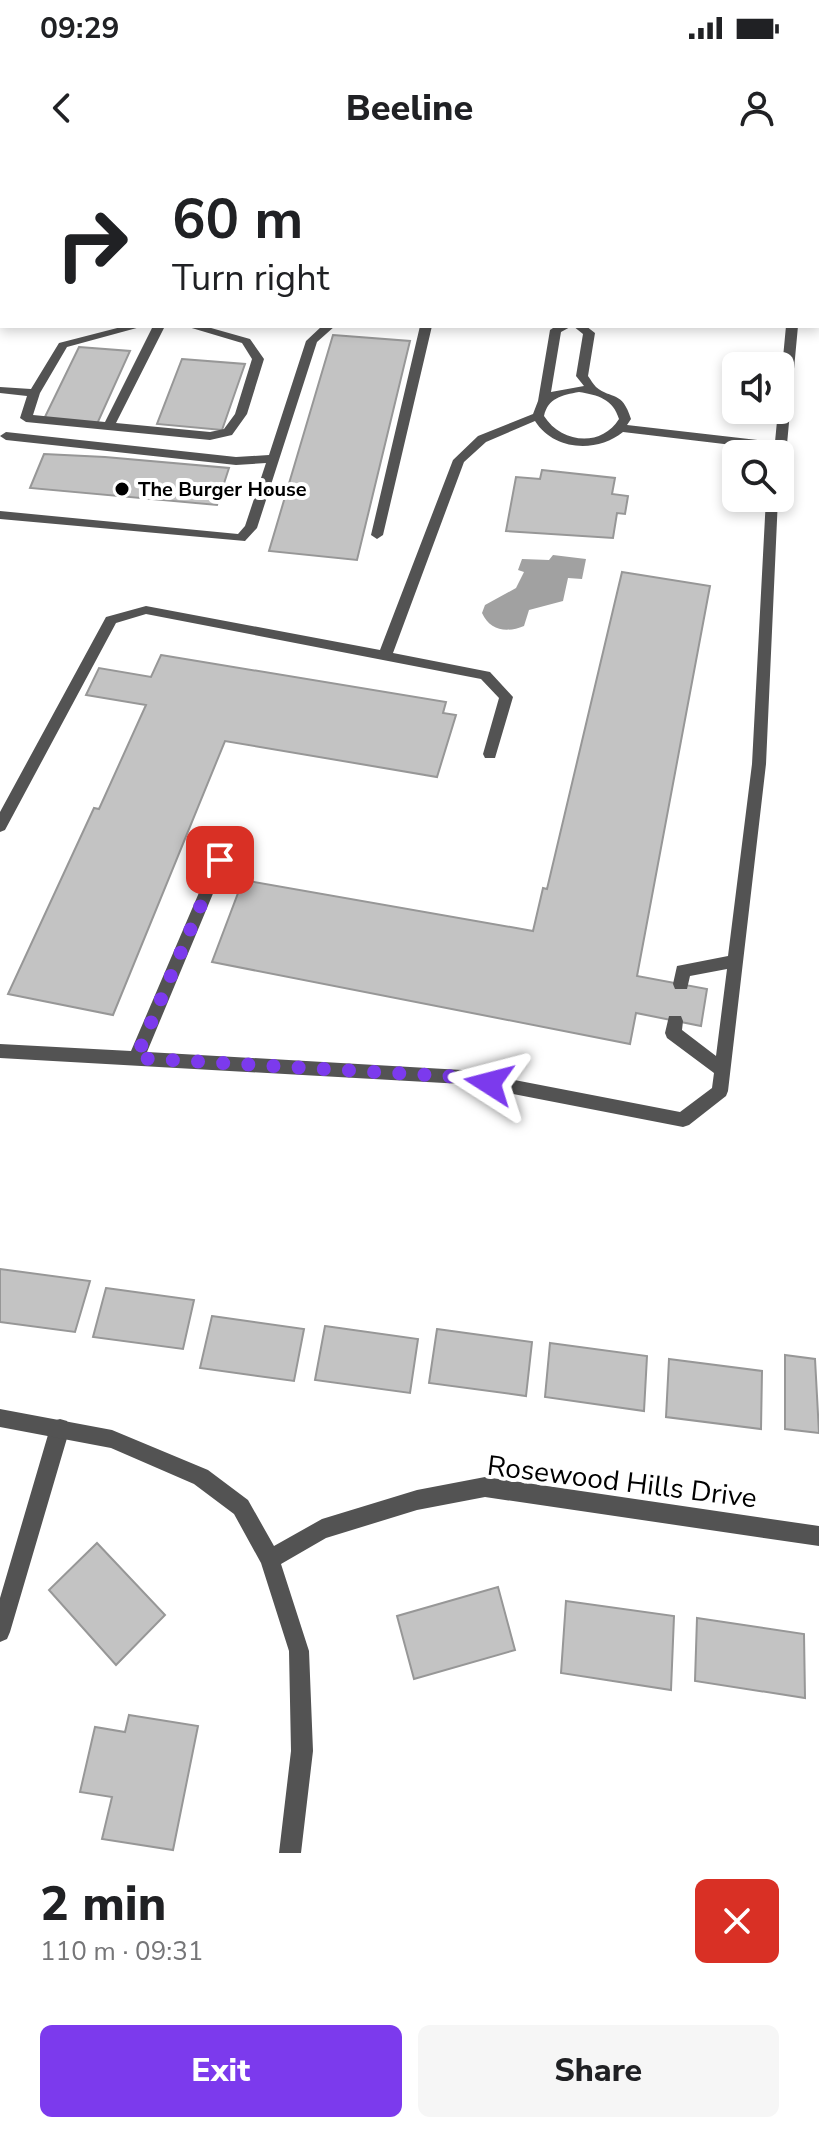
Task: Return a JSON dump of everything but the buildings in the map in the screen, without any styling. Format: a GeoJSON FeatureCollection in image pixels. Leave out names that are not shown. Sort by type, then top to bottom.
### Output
{"type":"FeatureCollection","features":[{"type":"Feature","properties":{"kind":"street"},"geometry":{"type":"LineString","coordinates":[[130,328],[63,345],[34,393],[26,418],[210,436],[228,432],[241,414],[258,359],[246,341],[198,328]]}},
{"type":"Feature","properties":{"kind":"street"},"geometry":{"type":"LineString","coordinates":[[109,426],[158,328]]}},
{"type":"Feature","properties":{"kind":"street"},"geometry":{"type":"LineString","coordinates":[[0,515],[241,538],[251,528],[312,341],[327,328]]}},
{"type":"Feature","properties":{"kind":"street"},"geometry":{"type":"LineString","coordinates":[[377,535],[426,328]]}},
{"type":"Feature","properties":{"kind":"street"},"geometry":{"type":"LineString","coordinates":[[385,656],[459,460],[482,439],[538,416],[544,401],[556,330],[561,328]]}},
{"type":"Feature","properties":{"kind":"street"},"geometry":{"type":"LineString","coordinates":[[582,328],[589,333],[582,376],[593,391]]}},
{"type":"Feature","properties":{"kind":"street"},"geometry":{"type":"LineString","coordinates":[[783,440],[792,328]]}},
{"type":"Feature","properties":{"kind":"street"},"geometry":{"type":"LineString","coordinates":[[0,390],[34,393]]}},
{"type":"Feature","properties":{"kind":"street"},"geometry":{"type":"LineString","coordinates":[[544,401],[565,391],[593,391],[617,402],[623,410],[622,428]]}},
{"type":"Feature","properties":{"kind":"street"},"geometry":{"type":"LineString","coordinates":[[538,416],[549,432],[572,441],[602,440],[622,428],[722,442]]}},
{"type":"Feature","properties":{"kind":"street"},"geometry":{"type":"LineString","coordinates":[[0,448],[3,435],[236,461],[274,459]]}},
{"type":"Feature","properties":{"kind":"street"},"geometry":{"type":"LineString","coordinates":[[0,1051],[462,1077],[683,1120],[720,1091],[759,764],[771,512]]}},
{"type":"Feature","properties":{"kind":"street"},"geometry":{"type":"LineString","coordinates":[[0,826],[111,620],[146,610],[485,675],[506,697],[490,754]]}},
{"type":"Feature","properties":{"kind":"street"},"geometry":{"type":"LineString","coordinates":[[136,1058],[220,860]]}},
{"type":"Feature","properties":{"kind":"street"},"geometry":{"type":"LineString","coordinates":[[681,984],[683,971],[736,961]]}},
{"type":"Feature","properties":{"kind":"street"},"geometry":{"type":"LineString","coordinates":[[675,1021],[673,1033],[722,1070]]}},
{"type":"Feature","properties":{"kind":"street"},"geometry":{"type":"LineString","coordinates":[[0,1418],[112,1439],[201,1477],[241,1507],[270,1559],[299,1651],[302,1751],[290,1853]]}},
{"type":"Feature","properties":{"kind":"street"},"geometry":{"type":"LineString","coordinates":[[0,1632],[60,1428]]}},
{"type":"Feature","properties":{"kind":"street","name":"Rosewood Hills Drive"},"geometry":{"type":"LineString","coordinates":[[270,1559],[322,1529],[417,1500],[485,1487],[819,1536]]}},
{"type":"Feature","properties":{"kind":"shaded area"},"geometry":{"type":"Polygon","coordinates":[[[553,555],[586,559],[582,579],[568,578],[563,601],[529,610],[524,626],[518,628],[505,630],[490,624],[482,613],[485,605],[516,588],[524,572],[518,570],[522,559],[549,560],[553,555]]]}},
{"type":"Feature","properties":{"kind":"place","name":"The Burger House"},"geometry":{"type":"Point","coordinates":[122,489]}},
{"type":"Feature","properties":{"kind":"route"},"geometry":{"type":"LineString","coordinates":[[220,860],[136,1058],[462,1077],[489,1083]]}}]}
